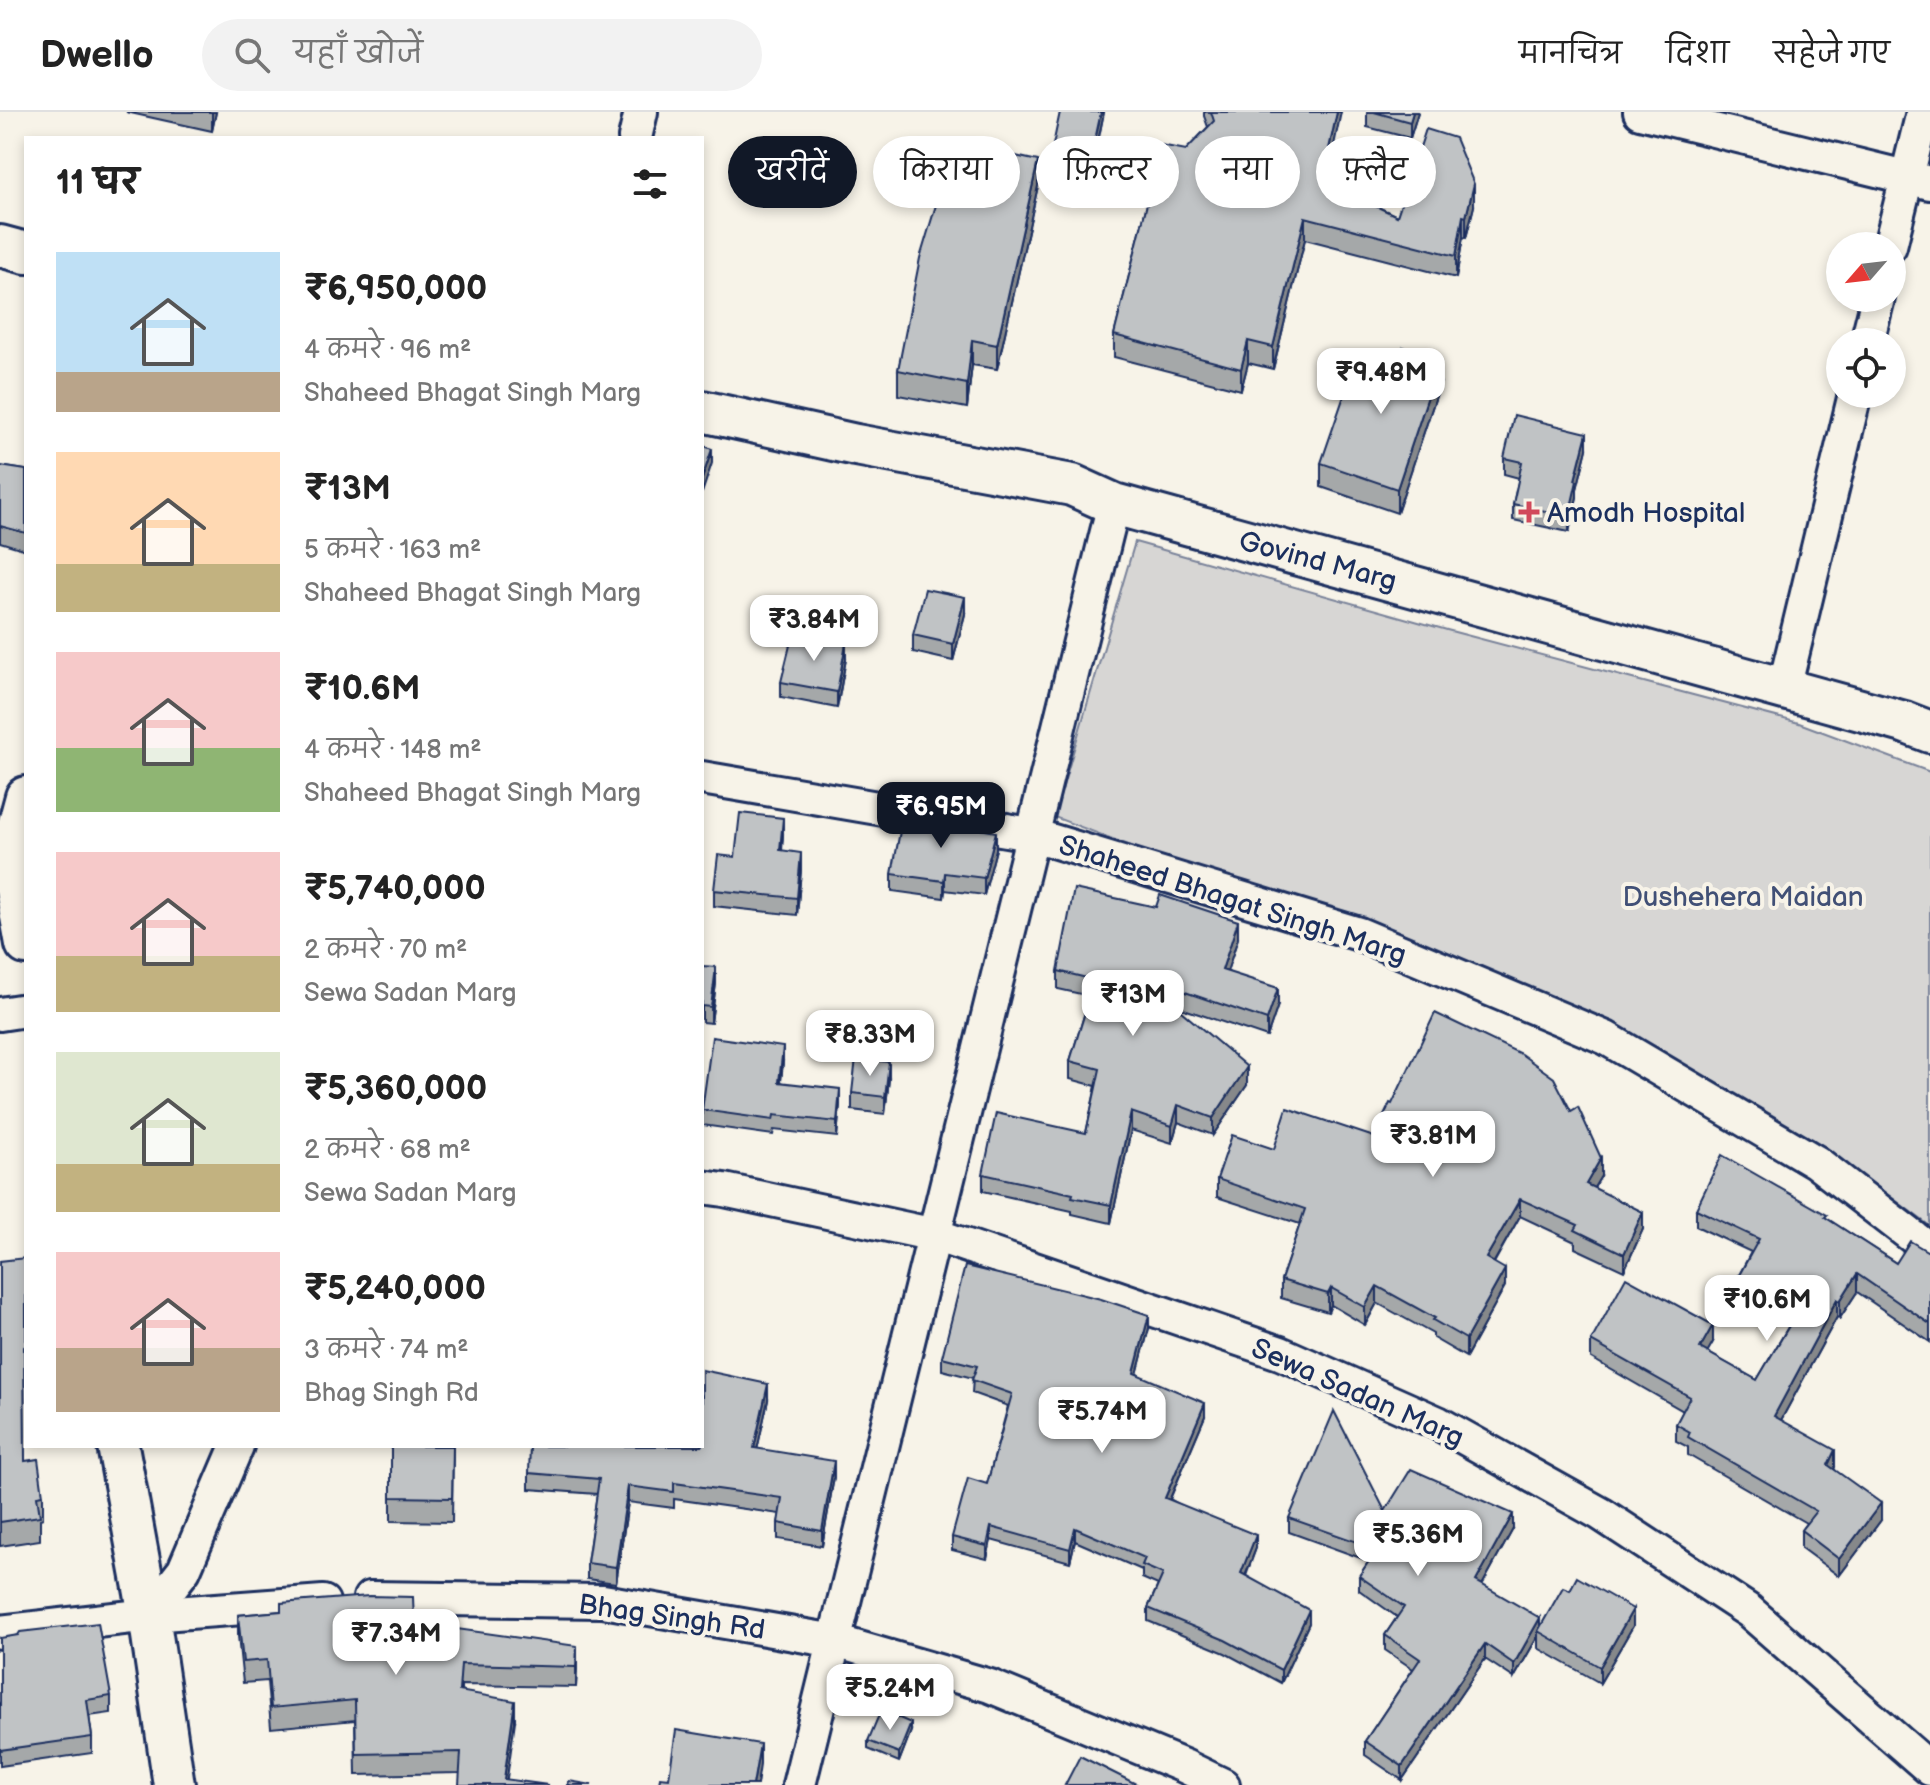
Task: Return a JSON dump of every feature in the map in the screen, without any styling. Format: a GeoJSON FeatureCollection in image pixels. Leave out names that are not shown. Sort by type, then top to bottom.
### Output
{"type":"FeatureCollection","features":[{"type":"Feature","properties":{"kind":"street"},"geometry":{"type":"LineString","coordinates":[[635,136],[641,112]]}},
{"type":"Feature","properties":{"kind":"street"},"geometry":{"type":"LineString","coordinates":[[1640,112],[1918,180]]}},
{"type":"Feature","properties":{"kind":"street"},"geometry":{"type":"LineString","coordinates":[[1896,232],[1918,180],[1923,112]]}},
{"type":"Feature","properties":{"kind":"street"},"geometry":{"type":"LineString","coordinates":[[0,246],[24,252]]}},
{"type":"Feature","properties":{"kind":"street"},"geometry":{"type":"LineString","coordinates":[[1784,689],[1852,408]]}},
{"type":"Feature","properties":{"kind":"street","name":"Govind Marg"},"geometry":{"type":"LineString","coordinates":[[704,411],[856,445],[1072,485],[1114,504],[1930,732]]}},
{"type":"Feature","properties":{"kind":"street"},"geometry":{"type":"LineString","coordinates":[[799,1785],[1030,834],[1114,504]]}},
{"type":"Feature","properties":{"kind":"street","name":"Shaheed Bhagat Singh Marg"},"geometry":{"type":"LineString","coordinates":[[704,778],[1030,834],[1359,934],[1606,1038],[1816,1162],[1930,1250]]}},
{"type":"Feature","properties":{"kind":"street"},"geometry":{"type":"LineString","coordinates":[[24,805],[12,856],[24,931]]}},
{"type":"Feature","properties":{"kind":"street"},"geometry":{"type":"LineString","coordinates":[[0,1014],[24,1010]]}},
{"type":"Feature","properties":{"kind":"street","name":"Sewa Sadan Marg"},"geometry":{"type":"LineString","coordinates":[[704,1187],[935,1235],[1280,1353],[1438,1423],[1601,1514],[1749,1611],[1930,1769]]}},
{"type":"Feature","properties":{"kind":"street"},"geometry":{"type":"LineString","coordinates":[[118,1448],[149,1615],[174,1785]]}},
{"type":"Feature","properties":{"kind":"street"},"geometry":{"type":"LineString","coordinates":[[149,1615],[184,1570],[236,1448]]}},
{"type":"Feature","properties":{"kind":"street","name":"Bhag Singh Rd"},"geometry":{"type":"LineString","coordinates":[[0,1632],[149,1615],[368,1598],[603,1601],[835,1641],[990,1686],[1223,1785]]}},
{"type":"Feature","properties":{"kind":"green space","name":"Dushehera Maidan"},"geometry":{"type":"Polygon","coordinates":[[[1135,542],[1447,630],[1799,723],[1930,772],[1930,1226],[1813,1139],[1673,1064],[1288,905],[1054,817],[1135,542]]]}},
{"type":"Feature","properties":{"kind":"building"},"geometry":{"type":"Polygon","coordinates":[[[1060,112],[1101,112],[1096,136],[1055,136],[1060,112]]]}},
{"type":"Feature","properties":{"kind":"building"},"geometry":{"type":"Polygon","coordinates":[[[1211,112],[1337,112],[1332,136],[1316,136],[1316,208],[1380,208],[1397,216],[1400,208],[1436,208],[1436,136],[1424,136],[1426,129],[1455,138],[1474,184],[1466,217],[1463,216],[1456,256],[1305,217],[1273,347],[1248,341],[1241,369],[1114,335],[1146,208],[1179,208],[1179,149],[1186,150],[1195,141],[1195,208],[1300,208],[1300,136],[1200,136],[1214,121],[1211,112]]]}},
{"type":"Feature","properties":{"kind":"building"},"geometry":{"type":"Polygon","coordinates":[[[1374,112],[1413,112],[1410,122],[1374,112]]]}},
{"type":"Feature","properties":{"kind":"building"},"geometry":{"type":"Polygon","coordinates":[[[1020,157],[1036,161],[997,345],[972,340],[967,384],[898,370],[920,258],[935,208],[1020,208],[1020,157]]]}},
{"type":"Feature","properties":{"kind":"building"},"geometry":{"type":"Polygon","coordinates":[[[1403,347],[1440,360],[1397,489],[1321,463],[1359,352],[1397,365],[1403,347]]]}},
{"type":"Feature","properties":{"kind":"building"},"geometry":{"type":"Polygon","coordinates":[[[1514,415],[1587,433],[1569,516],[1513,504],[1522,462],[1504,458],[1514,415]]]}},
{"type":"Feature","properties":{"kind":"building"},"geometry":{"type":"Polygon","coordinates":[[[704,446],[712,449],[704,473],[704,446]]]}},
{"type":"Feature","properties":{"kind":"building"},"geometry":{"type":"Polygon","coordinates":[[[0,466],[24,470],[24,532],[0,526],[0,466]]]}},
{"type":"Feature","properties":{"kind":"building"},"geometry":{"type":"Polygon","coordinates":[[[925,589],[965,597],[953,644],[913,635],[925,589]]]}},
{"type":"Feature","properties":{"kind":"building"},"geometry":{"type":"Polygon","coordinates":[[[793,633],[846,643],[837,692],[781,682],[793,633]]]}},
{"type":"Feature","properties":{"kind":"building"},"geometry":{"type":"Polygon","coordinates":[[[740,813],[783,818],[780,850],[801,853],[797,898],[714,890],[718,855],[735,857],[740,813]]]}},
{"type":"Feature","properties":{"kind":"building"},"geometry":{"type":"Polygon","coordinates":[[[903,815],[996,832],[984,878],[945,873],[944,881],[892,874],[903,815]]]}},
{"type":"Feature","properties":{"kind":"building"},"geometry":{"type":"Polygon","coordinates":[[[1074,889],[1156,907],[1160,895],[1238,921],[1222,970],[1278,988],[1267,1020],[1141,977],[1247,1067],[1213,1118],[1178,1105],[1172,1126],[1131,1112],[1111,1205],[983,1174],[996,1113],[1086,1133],[1100,1069],[1070,1061],[1095,980],[1058,971],[1074,889]]]}},
{"type":"Feature","properties":{"kind":"building"},"geometry":{"type":"Polygon","coordinates":[[[704,966],[716,967],[711,1007],[704,1006],[704,966]]]}},
{"type":"Feature","properties":{"kind":"building"},"geometry":{"type":"Polygon","coordinates":[[[1435,1013],[1521,1054],[1554,1078],[1571,1111],[1578,1107],[1601,1158],[1586,1184],[1643,1212],[1624,1254],[1575,1230],[1578,1225],[1520,1199],[1486,1258],[1505,1269],[1466,1339],[1377,1286],[1365,1307],[1331,1288],[1328,1294],[1281,1280],[1305,1209],[1217,1179],[1232,1135],[1274,1149],[1287,1108],[1374,1137],[1435,1013]]]}},
{"type":"Feature","properties":{"kind":"building"},"geometry":{"type":"Polygon","coordinates":[[[712,1037],[783,1047],[779,1082],[840,1089],[837,1122],[774,1115],[773,1120],[704,1110],[712,1037]]]}},
{"type":"Feature","properties":{"kind":"building"},"geometry":{"type":"Polygon","coordinates":[[[856,1058],[889,1062],[885,1097],[852,1093],[856,1058]]]}},
{"type":"Feature","properties":{"kind":"building"},"geometry":{"type":"Polygon","coordinates":[[[1722,1155],[1827,1215],[1825,1217],[1896,1263],[1910,1241],[1930,1251],[1930,1324],[1857,1274],[1840,1301],[1837,1299],[1774,1416],[1835,1450],[1828,1465],[1881,1503],[1839,1559],[1801,1530],[1816,1511],[1688,1437],[1690,1432],[1676,1424],[1690,1397],[1591,1341],[1626,1277],[1713,1325],[1700,1348],[1757,1380],[1799,1309],[1738,1277],[1759,1239],[1696,1209],[1722,1155]]]}},
{"type":"Feature","properties":{"kind":"building"},"geometry":{"type":"Polygon","coordinates":[[[24,1258],[25,1461],[38,1459],[43,1495],[37,1496],[40,1516],[0,1522],[0,1261],[24,1258]]]}},
{"type":"Feature","properties":{"kind":"building"},"geometry":{"type":"Polygon","coordinates":[[[965,1266],[1101,1299],[1149,1315],[1134,1373],[1205,1403],[1165,1498],[1256,1535],[1241,1573],[1309,1610],[1281,1670],[1225,1640],[1148,1608],[1163,1574],[1142,1565],[1145,1558],[1075,1528],[1070,1549],[991,1527],[987,1546],[952,1537],[968,1478],[987,1484],[1012,1394],[972,1380],[977,1366],[942,1357],[965,1266]]]}},
{"type":"Feature","properties":{"kind":"building"},"geometry":{"type":"Polygon","coordinates":[[[704,1370],[768,1384],[754,1448],[834,1461],[822,1531],[778,1523],[782,1498],[674,1483],[674,1492],[628,1486],[616,1567],[587,1563],[599,1479],[529,1473],[530,1448],[704,1448],[704,1370]]]}},
{"type":"Feature","properties":{"kind":"building"},"geometry":{"type":"Polygon","coordinates":[[[1334,1411],[1385,1511],[1411,1469],[1513,1514],[1476,1581],[1540,1618],[1514,1664],[1485,1644],[1402,1766],[1365,1741],[1420,1659],[1385,1635],[1404,1607],[1359,1576],[1377,1549],[1289,1518],[1334,1411]]]}},
{"type":"Feature","properties":{"kind":"building"},"geometry":{"type":"Polygon","coordinates":[[[391,1448],[453,1448],[452,1498],[391,1497],[391,1448]]]}},
{"type":"Feature","properties":{"kind":"building"},"geometry":{"type":"Polygon","coordinates":[[[1577,1577],[1633,1609],[1600,1667],[1538,1631],[1563,1587],[1570,1590],[1577,1577]]]}},
{"type":"Feature","properties":{"kind":"building"},"geometry":{"type":"Polygon","coordinates":[[[369,1596],[413,1597],[414,1623],[577,1646],[576,1667],[461,1664],[459,1691],[515,1701],[504,1779],[548,1785],[459,1785],[461,1752],[356,1754],[355,1700],[271,1708],[267,1660],[243,1662],[238,1615],[281,1611],[281,1603],[369,1596]]]}},
{"type":"Feature","properties":{"kind":"building"},"geometry":{"type":"Polygon","coordinates":[[[98,1623],[111,1696],[87,1700],[92,1737],[0,1750],[0,1638],[20,1632],[98,1623]]]}},
{"type":"Feature","properties":{"kind":"building"},"geometry":{"type":"Polygon","coordinates":[[[881,1710],[911,1723],[899,1753],[868,1741],[881,1710]]]}},
{"type":"Feature","properties":{"kind":"building"},"geometry":{"type":"Polygon","coordinates":[[[676,1730],[760,1744],[753,1785],[659,1785],[660,1777],[669,1778],[676,1730]]]}},
{"type":"Feature","properties":{"kind":"building"},"geometry":{"type":"Polygon","coordinates":[[[1080,1756],[1138,1785],[1065,1785],[1080,1756]]]}},
{"type":"Feature","properties":{"kind":"building"},"geometry":{"type":"Polygon","coordinates":[[[569,1781],[592,1785],[568,1785],[569,1781]]]}},
{"type":"Feature","properties":{"kind":"place","name":"Amodh Hospital"},"geometry":{"type":"Point","coordinates":[1529,512]}}]}
